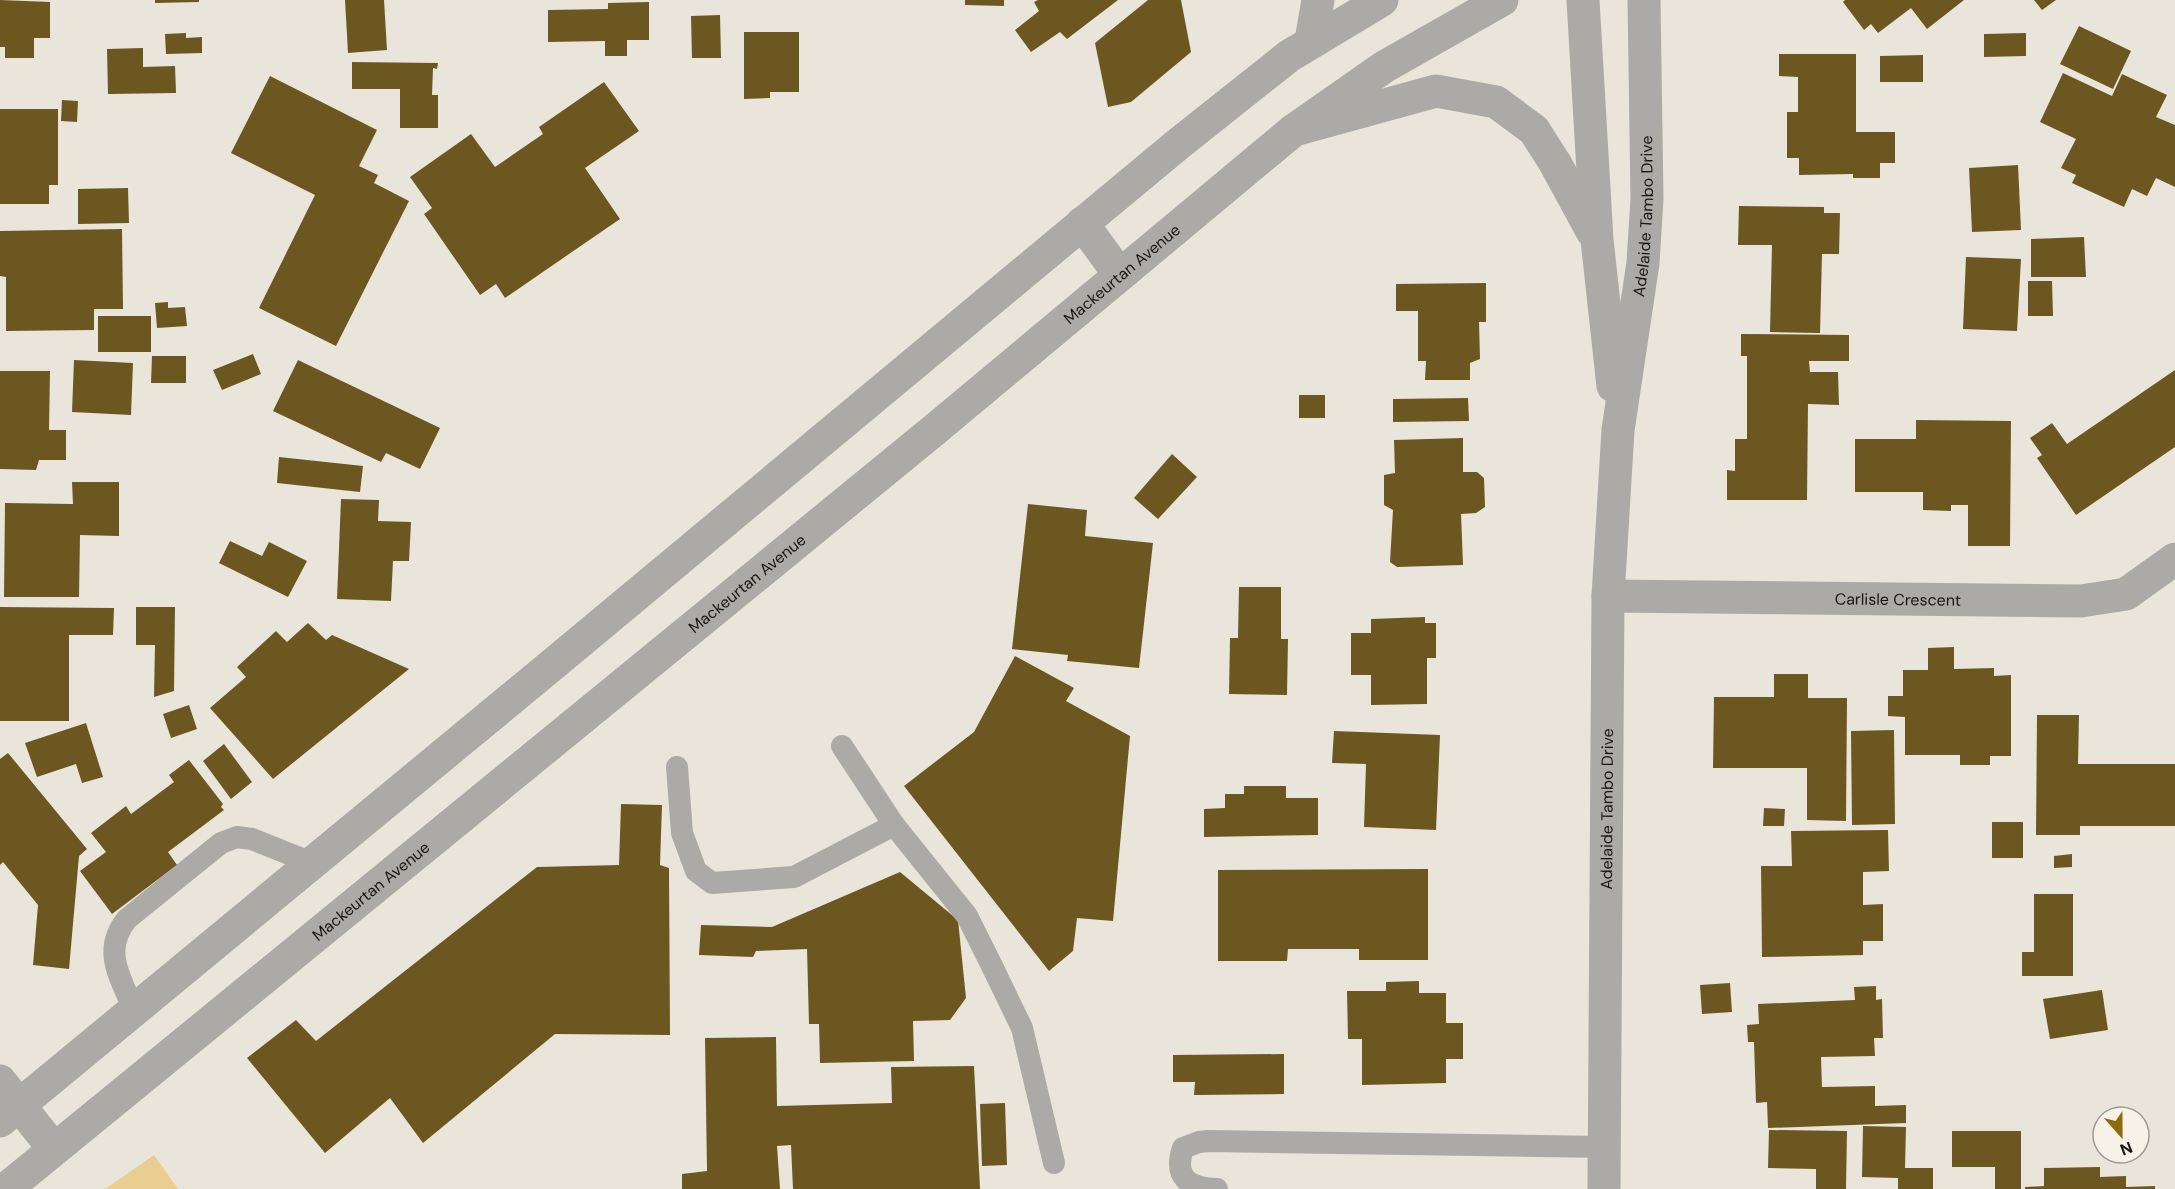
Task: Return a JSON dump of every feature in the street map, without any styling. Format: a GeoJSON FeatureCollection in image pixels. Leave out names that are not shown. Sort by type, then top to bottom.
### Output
{"type":"FeatureCollection","features":[{"type":"Feature","properties":{"kind":"street"},"geometry":{"type":"LineString","coordinates":[[1311,41],[1318,0]]}},
{"type":"Feature","properties":{"kind":"street"},"geometry":{"type":"LineString","coordinates":[[54,1149],[6,1103],[134,1010],[1177,145],[1311,41],[1382,0]]}},
{"type":"Feature","properties":{"kind":"street","name":"Mackeurtan Avenue"},"geometry":{"type":"LineString","coordinates":[[6,1189],[933,431],[1294,130],[1384,67],[1502,0]]}},
{"type":"Feature","properties":{"kind":"street","name":"Adelaide Tambo Drive"},"geometry":{"type":"LineString","coordinates":[[1583,0],[1597,240],[1618,430]]}},
{"type":"Feature","properties":{"kind":"street","name":"Adelaide Tambo Drive"},"geometry":{"type":"LineString","coordinates":[[1604,1189],[1608,596],[1618,430],[1641,275],[1647,199],[1644,0]]}},
{"type":"Feature","properties":{"kind":"street"},"geometry":{"type":"LineString","coordinates":[[1294,130],[1436,91],[1496,102],[1534,130],[1555,163],[1597,240]]}},
{"type":"Feature","properties":{"kind":"street"},"geometry":{"type":"LineString","coordinates":[[1082,223],[1119,274]]}},
{"type":"Feature","properties":{"kind":"street","name":"Carlisle Crescent"},"geometry":{"type":"LineString","coordinates":[[1608,596],[2081,601],[2126,594],[2175,560]]}},
{"type":"Feature","properties":{"kind":"lane"},"geometry":{"type":"LineString","coordinates":[[842,746],[894,825],[967,916],[1022,1028],[1053,1163]]}},
{"type":"Feature","properties":{"kind":"lane"},"geometry":{"type":"LineString","coordinates":[[677,767],[682,833],[696,871],[712,883],[794,877],[894,825]]}},
{"type":"Feature","properties":{"kind":"lane"},"geometry":{"type":"LineString","coordinates":[[134,1010],[115,963],[113,952],[120,928],[127,919],[221,843],[237,837],[266,843],[312,863]]}},
{"type":"Feature","properties":{"kind":"lane"},"geometry":{"type":"LineString","coordinates":[[1217,1189],[1195,1186],[1182,1176],[1179,1167],[1183,1148],[1208,1141],[1604,1147]]}},
{"type":"Feature","properties":{"kind":"shaded area"},"geometry":{"type":"Polygon","coordinates":[[[154,1155],[178,1189],[105,1189],[154,1155]]]}},
{"type":"Feature","properties":{"kind":"building"},"geometry":{"type":"Polygon","coordinates":[[[0,0],[50,2],[50,38],[34,38],[34,58],[5,58],[5,47],[0,47],[0,0]]]}},
{"type":"Feature","properties":{"kind":"building"},"geometry":{"type":"Polygon","coordinates":[[[155,0],[199,0],[199,2],[155,3],[155,0]]]}},
{"type":"Feature","properties":{"kind":"building"},"geometry":{"type":"Polygon","coordinates":[[[345,0],[384,0],[387,50],[348,53],[345,0]]]}},
{"type":"Feature","properties":{"kind":"building"},"geometry":{"type":"Polygon","coordinates":[[[965,0],[1004,0],[1004,6],[965,5],[965,0]]]}},
{"type":"Feature","properties":{"kind":"building"},"geometry":{"type":"Polygon","coordinates":[[[1038,0],[1118,0],[1067,39],[1060,32],[1031,52],[1015,30],[1039,11],[1034,2],[1038,0]]]}},
{"type":"Feature","properties":{"kind":"building"},"geometry":{"type":"Polygon","coordinates":[[[1148,0],[1181,0],[1191,52],[1131,102],[1108,107],[1095,43],[1148,0]]]}},
{"type":"Feature","properties":{"kind":"building"},"geometry":{"type":"Polygon","coordinates":[[[1845,0],[1964,0],[1927,29],[1911,8],[1878,33],[1871,24],[1864,30],[1843,2],[1845,0]]]}},
{"type":"Feature","properties":{"kind":"building"},"geometry":{"type":"Polygon","coordinates":[[[2034,0],[2056,0],[2042,10],[2034,0]]]}},
{"type":"Feature","properties":{"kind":"building"},"geometry":{"type":"Polygon","coordinates":[[[649,2],[649,40],[627,40],[627,56],[605,56],[605,41],[548,42],[548,10],[608,9],[608,3],[649,2]]]}},
{"type":"Feature","properties":{"kind":"building"},"geometry":{"type":"Polygon","coordinates":[[[720,15],[721,58],[692,58],[691,16],[720,15]]]}},
{"type":"Feature","properties":{"kind":"building"},"geometry":{"type":"Polygon","coordinates":[[[2079,26],[2131,51],[2113,89],[2060,64],[2079,26]]]}},
{"type":"Feature","properties":{"kind":"building"},"geometry":{"type":"Polygon","coordinates":[[[744,32],[799,32],[799,92],[770,92],[770,98],[744,99],[744,32]]]}},
{"type":"Feature","properties":{"kind":"building"},"geometry":{"type":"Polygon","coordinates":[[[186,33],[186,38],[202,37],[202,53],[166,54],[165,34],[186,33]]]}},
{"type":"Feature","properties":{"kind":"building"},"geometry":{"type":"Polygon","coordinates":[[[2026,33],[2026,56],[1984,57],[1984,34],[2026,33]]]}},
{"type":"Feature","properties":{"kind":"building"},"geometry":{"type":"Polygon","coordinates":[[[143,48],[143,67],[175,66],[176,93],[108,94],[107,49],[143,48]]]}},
{"type":"Feature","properties":{"kind":"building"},"geometry":{"type":"Polygon","coordinates":[[[1779,54],[1856,54],[1856,132],[1895,132],[1895,163],[1880,163],[1880,178],[1853,178],[1853,174],[1799,175],[1799,158],[1787,158],[1787,112],[1798,112],[1798,77],[1779,76],[1779,54]]]}},
{"type":"Feature","properties":{"kind":"building"},"geometry":{"type":"Polygon","coordinates":[[[1923,55],[1923,82],[1880,82],[1880,56],[1923,55]]]}},
{"type":"Feature","properties":{"kind":"building"},"geometry":{"type":"Polygon","coordinates":[[[352,62],[438,63],[437,69],[433,68],[432,95],[438,95],[438,128],[400,128],[400,89],[352,89],[352,62]]]}},
{"type":"Feature","properties":{"kind":"building"},"geometry":{"type":"Polygon","coordinates":[[[2063,73],[2112,96],[2122,74],[2167,95],[2156,117],[2175,125],[2175,187],[2156,178],[2147,196],[2132,189],[2124,207],[2072,183],[2076,175],[2061,168],[2076,139],[2040,122],[2063,73]]]}},
{"type":"Feature","properties":{"kind":"building"},"geometry":{"type":"Polygon","coordinates":[[[270,76],[377,130],[359,166],[378,175],[374,183],[409,201],[336,346],[259,308],[315,195],[231,153],[270,76]]]}},
{"type":"Feature","properties":{"kind":"building"},"geometry":{"type":"Polygon","coordinates":[[[604,82],[639,131],[585,168],[620,219],[505,298],[496,284],[480,295],[424,214],[432,208],[410,177],[471,134],[495,167],[543,134],[539,127],[604,82]]]}},
{"type":"Feature","properties":{"kind":"building"},"geometry":{"type":"Polygon","coordinates":[[[62,100],[78,101],[77,122],[61,121],[62,100]]]}},
{"type":"Feature","properties":{"kind":"building"},"geometry":{"type":"Polygon","coordinates":[[[0,109],[58,109],[58,185],[49,185],[49,204],[0,204],[0,109]]]}},
{"type":"Feature","properties":{"kind":"building"},"geometry":{"type":"Polygon","coordinates":[[[2018,165],[2021,230],[1972,232],[1969,168],[2018,165]]]}},
{"type":"Feature","properties":{"kind":"building"},"geometry":{"type":"Polygon","coordinates":[[[128,188],[129,223],[78,224],[78,189],[128,188]]]}},
{"type":"Feature","properties":{"kind":"building"},"geometry":{"type":"Polygon","coordinates":[[[1739,206],[1824,207],[1824,213],[1840,213],[1839,254],[1822,254],[1820,333],[1770,332],[1772,245],[1738,245],[1739,206]]]}},
{"type":"Feature","properties":{"kind":"building"},"geometry":{"type":"Polygon","coordinates":[[[122,229],[123,309],[94,309],[94,330],[6,331],[6,277],[0,276],[0,231],[122,229]]]}},
{"type":"Feature","properties":{"kind":"building"},"geometry":{"type":"Polygon","coordinates":[[[2084,237],[2086,277],[2031,277],[2031,239],[2084,237]]]}},
{"type":"Feature","properties":{"kind":"building"},"geometry":{"type":"Polygon","coordinates":[[[1966,257],[2021,259],[2017,331],[1963,329],[1966,257]]]}},
{"type":"Feature","properties":{"kind":"building"},"geometry":{"type":"Polygon","coordinates":[[[2028,281],[2052,281],[2053,316],[2028,316],[2028,281]]]}},
{"type":"Feature","properties":{"kind":"building"},"geometry":{"type":"Polygon","coordinates":[[[1486,283],[1486,322],[1479,322],[1480,359],[1470,363],[1470,380],[1425,380],[1426,361],[1418,361],[1418,311],[1396,311],[1396,284],[1486,283]]]}},
{"type":"Feature","properties":{"kind":"building"},"geometry":{"type":"Polygon","coordinates":[[[168,302],[168,308],[185,307],[187,326],[157,328],[155,303],[168,302]]]}},
{"type":"Feature","properties":{"kind":"building"},"geometry":{"type":"Polygon","coordinates":[[[98,316],[151,316],[151,352],[98,352],[98,316]]]}},
{"type":"Feature","properties":{"kind":"building"},"geometry":{"type":"Polygon","coordinates":[[[1741,334],[1849,335],[1849,361],[1809,361],[1810,372],[1838,372],[1839,405],[1808,404],[1807,500],[1727,500],[1727,470],[1735,471],[1735,439],[1747,439],[1747,356],[1741,356],[1741,334]]]}},
{"type":"Feature","properties":{"kind":"building"},"geometry":{"type":"Polygon","coordinates":[[[253,354],[261,374],[222,390],[213,370],[253,354]]]}},
{"type":"Feature","properties":{"kind":"building"},"geometry":{"type":"Polygon","coordinates":[[[152,356],[186,356],[186,383],[151,383],[152,356]]]}},
{"type":"Feature","properties":{"kind":"building"},"geometry":{"type":"Polygon","coordinates":[[[74,360],[133,363],[131,415],[72,412],[74,360]]]}},
{"type":"Feature","properties":{"kind":"building"},"geometry":{"type":"Polygon","coordinates":[[[298,360],[440,428],[420,469],[386,453],[381,462],[273,411],[298,360]]]}},
{"type":"Feature","properties":{"kind":"building"},"geometry":{"type":"Polygon","coordinates":[[[2175,370],[2175,447],[2076,515],[2037,458],[2042,455],[2030,438],[2052,423],[2067,444],[2175,370]]]}},
{"type":"Feature","properties":{"kind":"building"},"geometry":{"type":"Polygon","coordinates":[[[0,371],[50,371],[49,430],[66,430],[66,460],[39,460],[36,470],[0,469],[0,371]]]}},
{"type":"Feature","properties":{"kind":"building"},"geometry":{"type":"Polygon","coordinates":[[[1299,395],[1325,395],[1325,418],[1299,418],[1299,395]]]}},
{"type":"Feature","properties":{"kind":"building"},"geometry":{"type":"Polygon","coordinates":[[[1468,398],[1469,421],[1393,422],[1393,399],[1468,398]]]}},
{"type":"Feature","properties":{"kind":"building"},"geometry":{"type":"Polygon","coordinates":[[[1916,420],[2011,421],[2010,546],[1968,546],[1968,505],[1951,505],[1951,511],[1923,510],[1923,492],[1855,492],[1855,439],[1916,439],[1916,420]]]}},
{"type":"Feature","properties":{"kind":"building"},"geometry":{"type":"Polygon","coordinates":[[[1463,438],[1463,472],[1477,472],[1484,478],[1485,507],[1476,513],[1461,514],[1463,565],[1397,567],[1390,562],[1393,510],[1384,505],[1384,475],[1395,473],[1394,440],[1463,438]]]}},
{"type":"Feature","properties":{"kind":"building"},"geometry":{"type":"Polygon","coordinates":[[[1172,454],[1197,477],[1158,519],[1134,498],[1172,454]]]}},
{"type":"Feature","properties":{"kind":"building"},"geometry":{"type":"Polygon","coordinates":[[[279,457],[363,466],[360,492],[277,483],[279,457]]]}},
{"type":"Feature","properties":{"kind":"building"},"geometry":{"type":"Polygon","coordinates":[[[72,482],[119,482],[119,536],[80,535],[79,597],[4,597],[5,503],[73,504],[72,482]]]}},
{"type":"Feature","properties":{"kind":"building"},"geometry":{"type":"Polygon","coordinates":[[[341,499],[379,500],[378,521],[411,522],[409,561],[393,561],[391,601],[337,599],[341,499]]]}},
{"type":"Feature","properties":{"kind":"building"},"geometry":{"type":"Polygon","coordinates":[[[1028,504],[1087,510],[1085,536],[1153,543],[1139,668],[1067,661],[1068,655],[1012,649],[1028,504]]]}},
{"type":"Feature","properties":{"kind":"building"},"geometry":{"type":"Polygon","coordinates":[[[230,541],[262,556],[269,542],[307,561],[288,597],[219,563],[230,541]]]}},
{"type":"Feature","properties":{"kind":"building"},"geometry":{"type":"Polygon","coordinates":[[[1239,587],[1281,587],[1281,639],[1288,639],[1287,695],[1229,694],[1230,638],[1238,638],[1239,587]]]}},
{"type":"Feature","properties":{"kind":"building"},"geometry":{"type":"Polygon","coordinates":[[[0,607],[114,608],[113,635],[69,635],[69,721],[0,721],[0,607]]]}},
{"type":"Feature","properties":{"kind":"building"},"geometry":{"type":"Polygon","coordinates":[[[136,607],[175,607],[174,691],[154,697],[155,645],[136,645],[136,607]]]}},
{"type":"Feature","properties":{"kind":"building"},"geometry":{"type":"Polygon","coordinates":[[[1425,617],[1425,623],[1436,623],[1436,658],[1427,658],[1427,704],[1371,705],[1371,675],[1351,675],[1351,633],[1371,633],[1371,619],[1425,617]]]}},
{"type":"Feature","properties":{"kind":"building"},"geometry":{"type":"Polygon","coordinates":[[[308,623],[326,640],[332,635],[409,669],[273,779],[210,708],[246,677],[237,667],[276,631],[287,642],[308,623]]]}},
{"type":"Feature","properties":{"kind":"building"},"geometry":{"type":"Polygon","coordinates":[[[1954,647],[1954,669],[1994,668],[1994,676],[2011,675],[2011,756],[1990,756],[1990,765],[1960,765],[1960,755],[1905,755],[1905,717],[1888,716],[1888,696],[1903,696],[1903,670],[1928,670],[1928,648],[1954,647]]]}},
{"type":"Feature","properties":{"kind":"building"},"geometry":{"type":"Polygon","coordinates":[[[1015,656],[1074,688],[1066,701],[1130,736],[1113,921],[1077,918],[1073,951],[1049,971],[904,786],[974,732],[1015,656]]]}},
{"type":"Feature","properties":{"kind":"building"},"geometry":{"type":"Polygon","coordinates":[[[1774,674],[1808,674],[1808,698],[1847,698],[1846,821],[1807,820],[1807,768],[1713,768],[1714,697],[1774,697],[1774,674]]]}},
{"type":"Feature","properties":{"kind":"building"},"geometry":{"type":"Polygon","coordinates":[[[189,705],[197,729],[171,738],[163,714],[189,705]]]}},
{"type":"Feature","properties":{"kind":"building"},"geometry":{"type":"Polygon","coordinates":[[[2037,715],[2079,715],[2078,764],[2175,764],[2175,826],[2080,826],[2080,835],[2036,835],[2037,715]]]}},
{"type":"Feature","properties":{"kind":"building"},"geometry":{"type":"Polygon","coordinates":[[[86,723],[103,777],[82,783],[76,764],[37,777],[25,743],[86,723]]]}},
{"type":"Feature","properties":{"kind":"building"},"geometry":{"type":"Polygon","coordinates":[[[1894,730],[1895,824],[1852,825],[1851,731],[1894,730]]]}},
{"type":"Feature","properties":{"kind":"building"},"geometry":{"type":"Polygon","coordinates":[[[1334,731],[1440,735],[1436,830],[1364,827],[1366,764],[1332,763],[1334,731]]]}},
{"type":"Feature","properties":{"kind":"building"},"geometry":{"type":"Polygon","coordinates":[[[224,744],[252,782],[231,799],[203,761],[224,744]]]}},
{"type":"Feature","properties":{"kind":"building"},"geometry":{"type":"Polygon","coordinates":[[[8,753],[87,849],[79,856],[69,969],[33,965],[38,905],[3,862],[0,865],[0,759],[8,753]]]}},
{"type":"Feature","properties":{"kind":"building"},"geometry":{"type":"Polygon","coordinates":[[[189,760],[223,804],[221,807],[224,810],[168,852],[177,865],[112,914],[80,871],[106,852],[91,833],[126,806],[131,814],[174,782],[169,775],[189,760]]]}},
{"type":"Feature","properties":{"kind":"building"},"geometry":{"type":"Polygon","coordinates":[[[1244,786],[1286,786],[1286,798],[1318,798],[1318,835],[1204,837],[1204,809],[1225,808],[1225,794],[1244,794],[1244,786]]]}},
{"type":"Feature","properties":{"kind":"building"},"geometry":{"type":"Polygon","coordinates":[[[621,804],[662,805],[660,865],[669,868],[670,1035],[555,1034],[423,1143],[390,1098],[325,1153],[247,1058],[296,1020],[316,1041],[537,867],[619,865],[621,804]]]}},
{"type":"Feature","properties":{"kind":"building"},"geometry":{"type":"Polygon","coordinates":[[[1764,808],[1785,809],[1784,826],[1763,826],[1764,808]]]}},
{"type":"Feature","properties":{"kind":"building"},"geometry":{"type":"Polygon","coordinates":[[[1992,822],[2023,822],[2023,858],[1992,858],[1992,822]]]}},
{"type":"Feature","properties":{"kind":"building"},"geometry":{"type":"Polygon","coordinates":[[[1888,830],[1889,871],[1863,872],[1863,905],[1883,904],[1883,941],[1863,941],[1863,955],[1762,957],[1761,866],[1792,866],[1791,831],[1888,830]]]}},
{"type":"Feature","properties":{"kind":"building"},"geometry":{"type":"Polygon","coordinates":[[[2072,854],[2072,867],[2054,868],[2054,856],[2072,854]]]}},
{"type":"Feature","properties":{"kind":"building"},"geometry":{"type":"Polygon","coordinates":[[[1428,869],[1428,960],[1359,960],[1359,949],[1288,949],[1287,961],[1218,961],[1218,870],[1428,869]]]}},
{"type":"Feature","properties":{"kind":"building"},"geometry":{"type":"Polygon","coordinates":[[[900,872],[958,920],[966,998],[950,1020],[913,1021],[914,1061],[820,1063],[819,1024],[809,1024],[807,949],[756,951],[753,957],[699,955],[701,925],[772,927],[900,872]]]}},
{"type":"Feature","properties":{"kind":"building"},"geometry":{"type":"Polygon","coordinates":[[[2034,894],[2073,894],[2073,976],[2022,976],[2022,952],[2034,952],[2034,894]]]}},
{"type":"Feature","properties":{"kind":"building"},"geometry":{"type":"Polygon","coordinates":[[[1419,981],[1419,993],[1446,993],[1446,1023],[1463,1023],[1463,1059],[1446,1059],[1446,1083],[1362,1085],[1362,1039],[1348,1039],[1347,991],[1386,991],[1386,982],[1419,981]]]}},
{"type":"Feature","properties":{"kind":"building"},"geometry":{"type":"Polygon","coordinates":[[[1730,983],[1732,1012],[1702,1014],[1700,985],[1730,983]]]}},
{"type":"Feature","properties":{"kind":"building"},"geometry":{"type":"Polygon","coordinates":[[[1876,986],[1876,1000],[1882,999],[1883,1038],[1874,1038],[1875,1056],[1821,1057],[1822,1087],[1875,1086],[1875,1106],[1906,1105],[1906,1123],[1768,1128],[1767,1102],[1756,1103],[1754,1042],[1748,1042],[1747,1025],[1759,1024],[1758,1004],[1855,1000],[1854,987],[1876,986]]]}},
{"type":"Feature","properties":{"kind":"building"},"geometry":{"type":"Polygon","coordinates":[[[2102,990],[2108,1030],[2050,1039],[2043,999],[2102,990]]]}},
{"type":"Feature","properties":{"kind":"building"},"geometry":{"type":"Polygon","coordinates":[[[776,1037],[777,1106],[892,1103],[891,1067],[974,1066],[980,1189],[793,1189],[791,1145],[777,1146],[780,1189],[682,1189],[682,1174],[707,1171],[705,1038],[776,1037]]]}},
{"type":"Feature","properties":{"kind":"building"},"geometry":{"type":"Polygon","coordinates":[[[1284,1054],[1284,1094],[1194,1095],[1195,1082],[1173,1082],[1173,1055],[1284,1054]]]}},
{"type":"Feature","properties":{"kind":"building"},"geometry":{"type":"Polygon","coordinates":[[[1005,1103],[1007,1165],[982,1166],[980,1104],[1005,1103]]]}},
{"type":"Feature","properties":{"kind":"building"},"geometry":{"type":"Polygon","coordinates":[[[1863,1126],[1906,1127],[1905,1168],[1933,1168],[1933,1189],[1898,1189],[1898,1178],[1862,1177],[1863,1126]]]}},
{"type":"Feature","properties":{"kind":"building"},"geometry":{"type":"Polygon","coordinates":[[[1769,1130],[1847,1131],[1846,1189],[1816,1189],[1816,1169],[1768,1168],[1769,1130]]]}},
{"type":"Feature","properties":{"kind":"building"},"geometry":{"type":"Polygon","coordinates":[[[1952,1131],[2021,1131],[2021,1189],[1995,1189],[1995,1167],[1952,1167],[1952,1131]]]}},
{"type":"Feature","properties":{"kind":"building"},"geometry":{"type":"Polygon","coordinates":[[[2100,1167],[2100,1177],[2126,1176],[2126,1187],[2155,1186],[2155,1189],[2025,1189],[2025,1187],[2044,1186],[2044,1168],[2100,1167]]]}}]}
